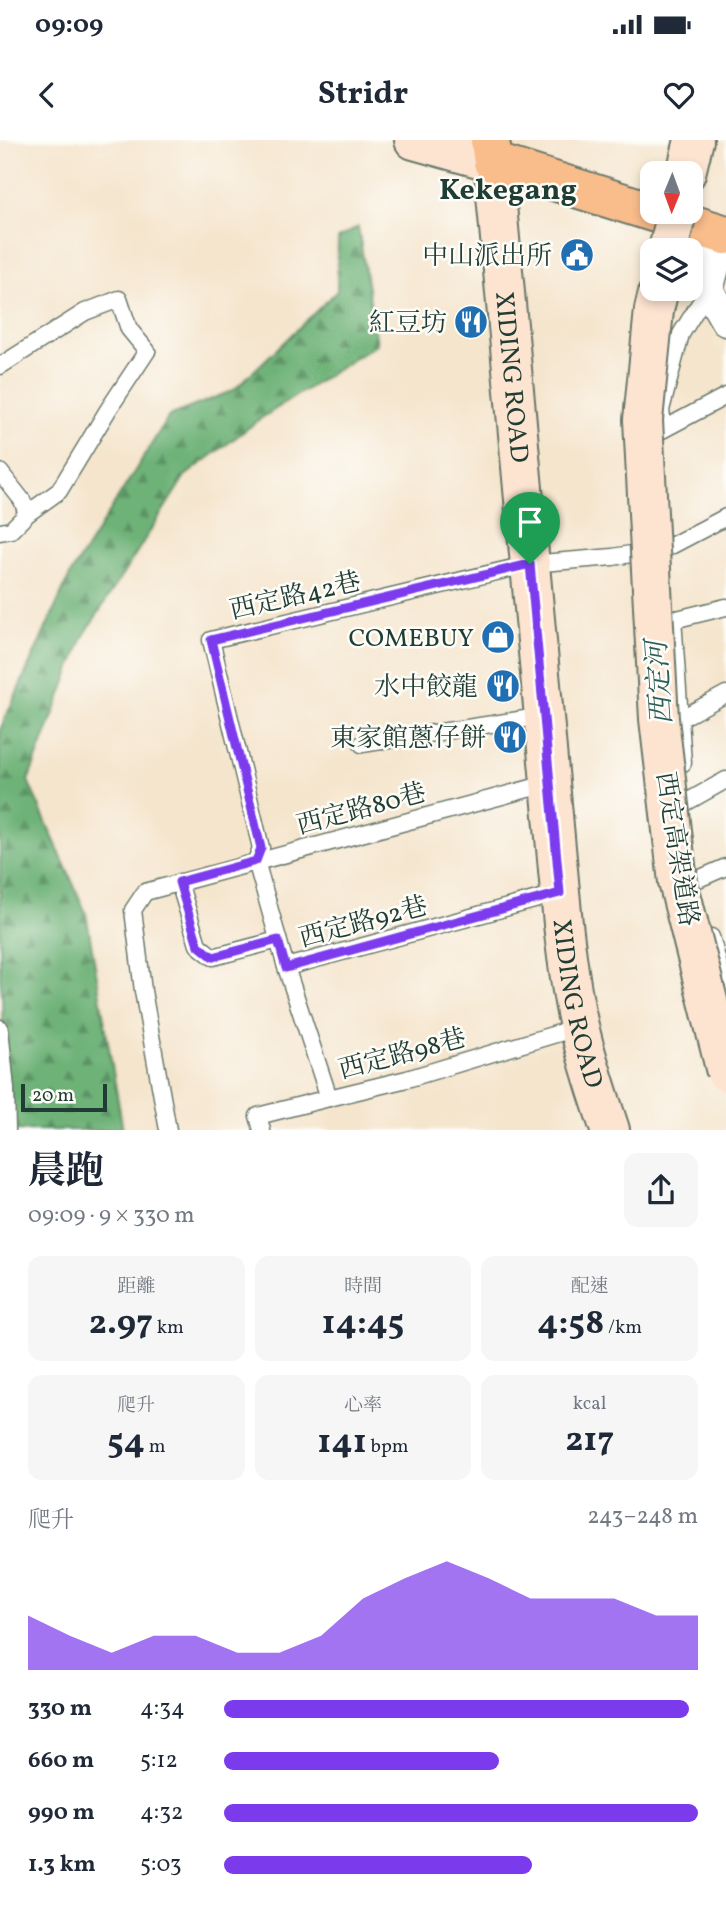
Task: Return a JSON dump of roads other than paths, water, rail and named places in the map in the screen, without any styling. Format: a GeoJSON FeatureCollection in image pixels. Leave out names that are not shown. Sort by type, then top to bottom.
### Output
{"type":"FeatureCollection","features":[{"type":"Feature","properties":{"kind":"main road"},"geometry":{"type":"LineString","coordinates":[[491,151],[692,229]]}},
{"type":"Feature","properties":{"kind":"street"},"geometry":{"type":"LineString","coordinates":[[414,140],[491,151]]}},
{"type":"Feature","properties":{"kind":"street"},"geometry":{"type":"LineString","coordinates":[[689,161],[694,140]]}},
{"type":"Feature","properties":{"kind":"street","name":"XIDING ROAD"},"geometry":{"type":"LineString","coordinates":[[491,151],[569,974],[579,1027],[610,1130]]}},
{"type":"Feature","properties":{"kind":"street"},"geometry":{"type":"LineString","coordinates":[[692,229],[708,290],[726,321]]}},
{"type":"Feature","properties":{"kind":"street","name":"西定高架道路"},"geometry":{"type":"LineString","coordinates":[[656,301],[642,419],[659,719],[678,882],[726,1072]]}},
{"type":"Feature","properties":{"kind":"lane"},"geometry":{"type":"LineString","coordinates":[[708,290],[681,334],[661,410],[662,436],[726,396]]}},
{"type":"Feature","properties":{"kind":"lane"},"geometry":{"type":"LineString","coordinates":[[0,366],[85,312],[119,299],[129,329],[147,351],[59,491],[10,530],[0,533]]}},
{"type":"Feature","properties":{"kind":"lane"},"geometry":{"type":"LineString","coordinates":[[0,472],[22,500],[27,514]]}},
{"type":"Feature","properties":{"kind":"lane"},"geometry":{"type":"LineString","coordinates":[[530,564],[668,548],[726,517]]}},
{"type":"Feature","properties":{"kind":"lane","name":"西定路42巷"},"geometry":{"type":"LineString","coordinates":[[256,861],[261,848],[211,640],[530,564]]}},
{"type":"Feature","properties":{"kind":"lane"},"geometry":{"type":"LineString","coordinates":[[726,607],[672,614],[685,796],[726,780]]}},
{"type":"Feature","properties":{"kind":"lane"},"geometry":{"type":"LineString","coordinates":[[680,719],[726,694]]}},
{"type":"Feature","properties":{"kind":"lane"},"geometry":{"type":"LineString","coordinates":[[362,744],[544,716]]}},
{"type":"Feature","properties":{"kind":"lane","name":"西定路80巷"},"geometry":{"type":"LineString","coordinates":[[168,1130],[143,991],[133,910],[145,892],[550,783]]}},
{"type":"Feature","properties":{"kind":"lane","name":"西定路92巷"},"geometry":{"type":"LineString","coordinates":[[256,861],[286,968],[560,893]]}},
{"type":"Feature","properties":{"kind":"lane"},"geometry":{"type":"LineString","coordinates":[[696,880],[726,867]]}},
{"type":"Feature","properties":{"kind":"lane"},"geometry":{"type":"LineString","coordinates":[[179,882],[198,945],[213,957],[278,940]]}},
{"type":"Feature","properties":{"kind":"lane"},"geometry":{"type":"LineString","coordinates":[[706,917],[726,991]]}},
{"type":"Feature","properties":{"kind":"lane","name":"西定路98巷"},"geometry":{"type":"LineString","coordinates":[[286,968],[330,1098],[407,1079],[579,1027]]}},
{"type":"Feature","properties":{"kind":"lane"},"geometry":{"type":"LineString","coordinates":[[0,1028],[8,1130]]}},
{"type":"Feature","properties":{"kind":"lane"},"geometry":{"type":"LineString","coordinates":[[262,1130],[258,1116],[330,1098]]}},
{"type":"Feature","properties":{"kind":"place","name":"中山派出所"},"geometry":{"type":"Point","coordinates":[577,255]}},
{"type":"Feature","properties":{"kind":"place","name":"紅豆坊"},"geometry":{"type":"Point","coordinates":[471,322]}},
{"type":"Feature","properties":{"kind":"place","name":"COMEBUY"},"geometry":{"type":"Point","coordinates":[498,637]}},
{"type":"Feature","properties":{"kind":"place","name":"水中餃龍"},"geometry":{"type":"Point","coordinates":[503,686]}},
{"type":"Feature","properties":{"kind":"place","name":"東家館蔥仔餅"},"geometry":{"type":"Point","coordinates":[510,737]}},
{"type":"Feature","properties":{"kind":"district","name":"Kekegang"},"geometry":{"type":"Point","coordinates":[508,189]}},
{"type":"Feature","properties":{"kind":"water label","name":"西定河"},"geometry":{"type":"Point","coordinates":[658,683]}}]}
